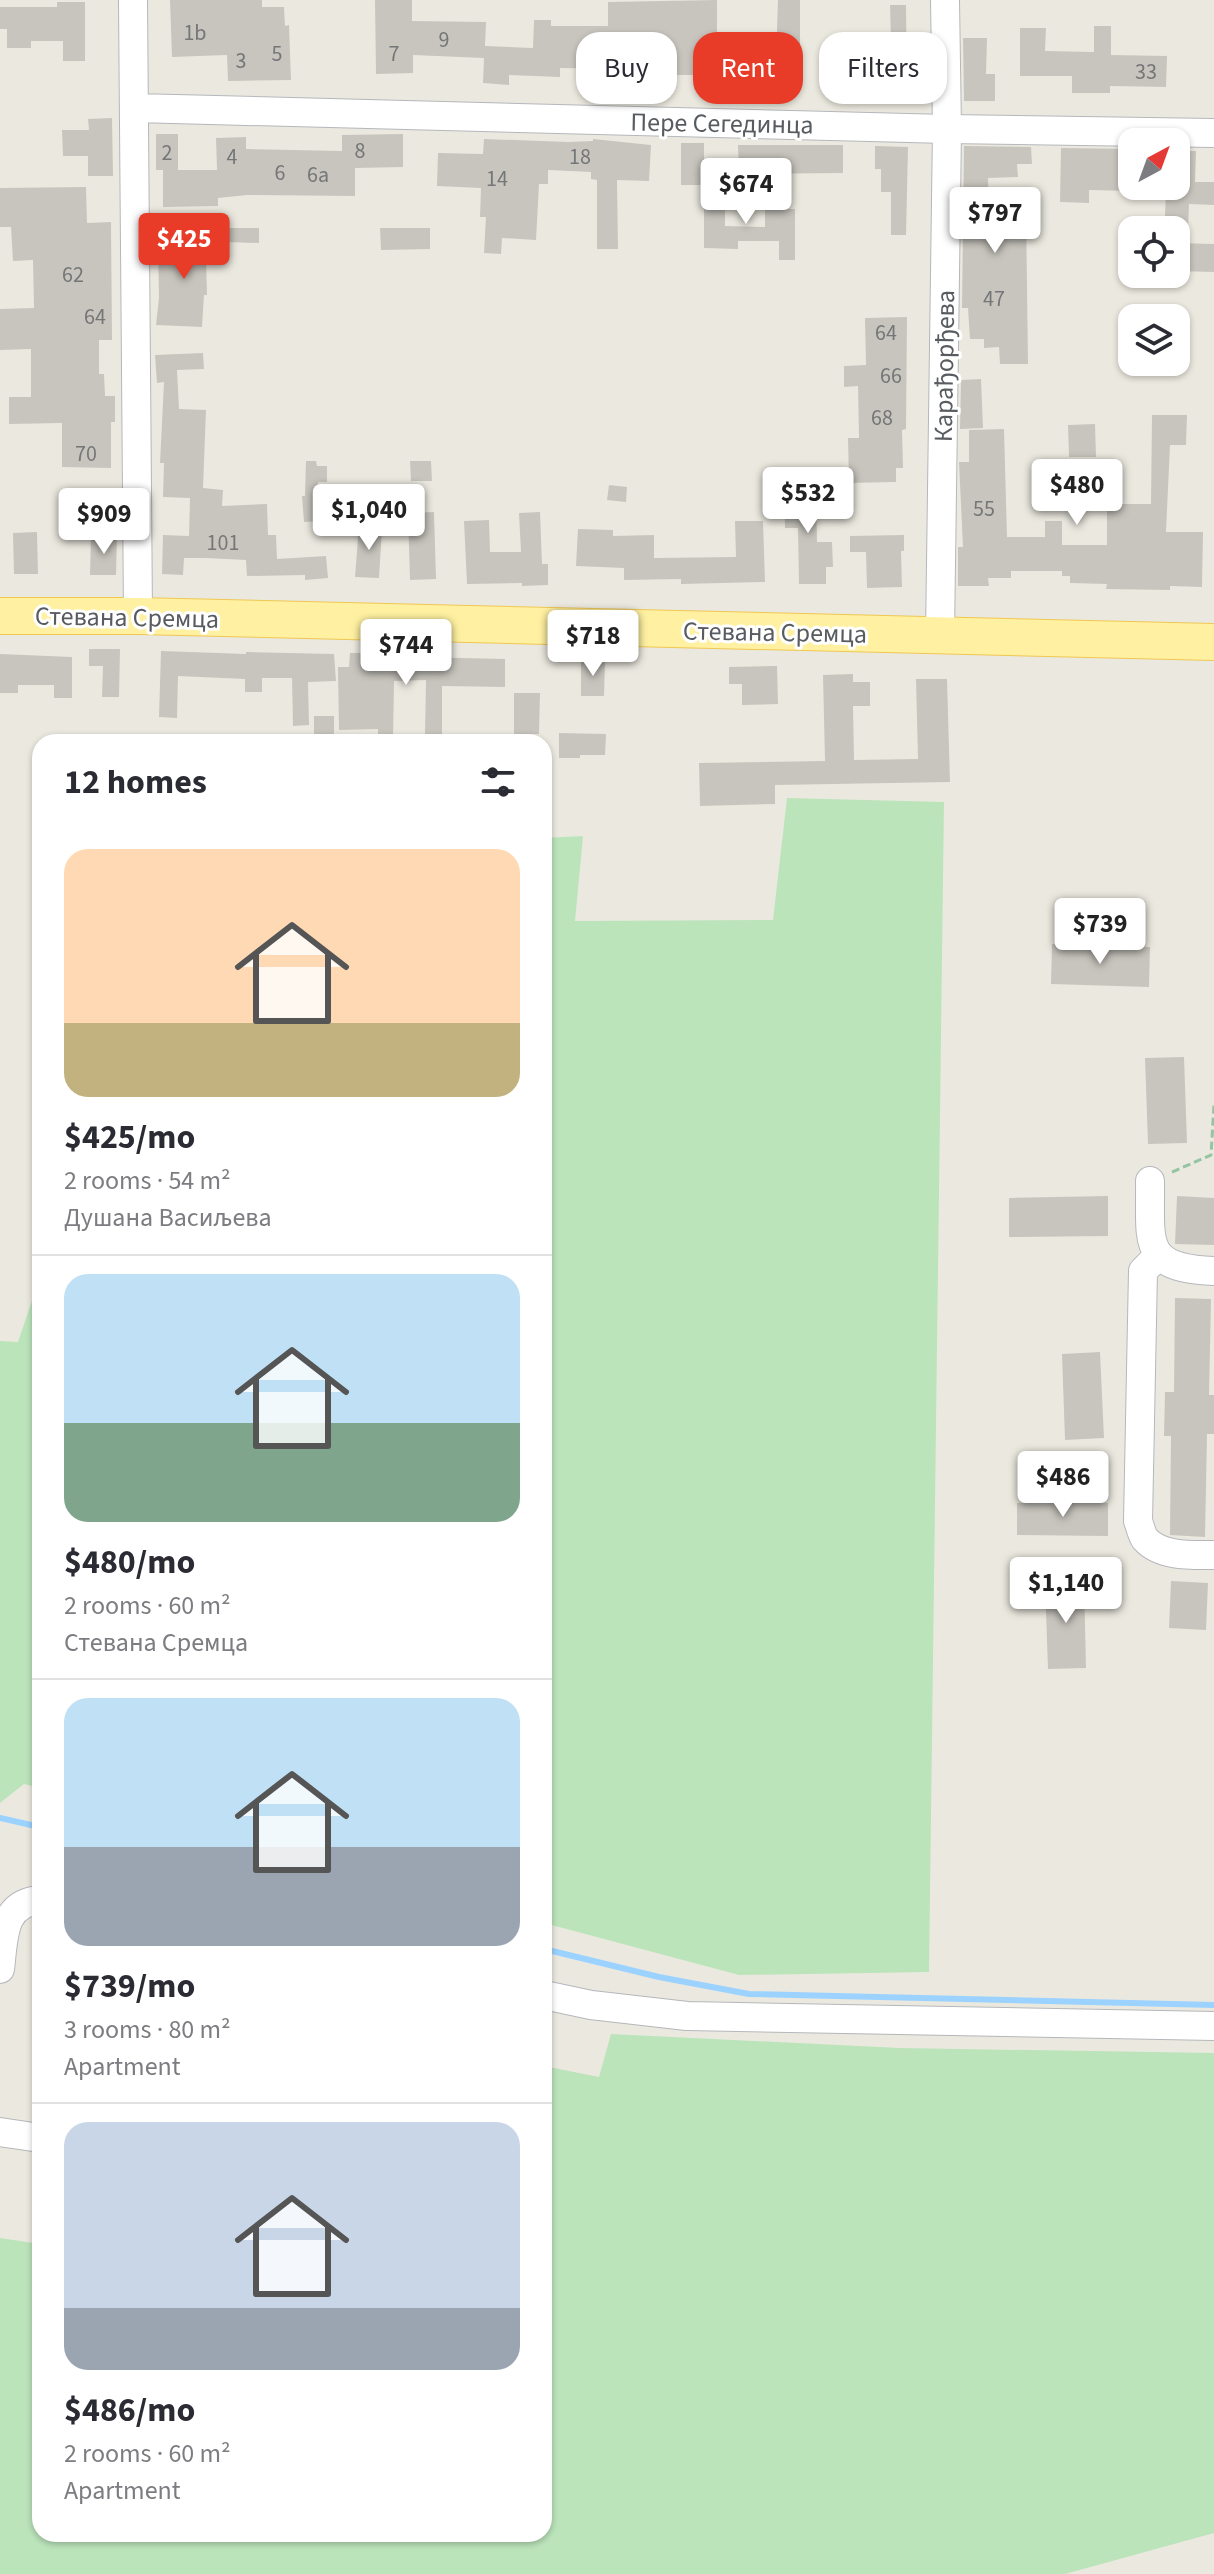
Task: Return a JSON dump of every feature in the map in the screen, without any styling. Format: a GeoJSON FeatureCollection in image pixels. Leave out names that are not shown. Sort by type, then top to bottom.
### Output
{"type":"FeatureCollection","features":[{"type":"Feature","properties":{"kind":"main road","name":"Стевана Сремца"},"geometry":{"type":"LineString","coordinates":[[0,616],[138,616],[1214,642]]}},
{"type":"Feature","properties":{"kind":"street"},"geometry":{"type":"LineString","coordinates":[[133,0],[138,616]]}},
{"type":"Feature","properties":{"kind":"street","name":"Карађорђева"},"geometry":{"type":"LineString","coordinates":[[940,636],[947,129],[945,0]]}},
{"type":"Feature","properties":{"kind":"street","name":"Пере Сегединца"},"geometry":{"type":"LineString","coordinates":[[135,108],[1214,133]]}},
{"type":"Feature","properties":{"kind":"street"},"geometry":{"type":"LineString","coordinates":[[1150,1181],[1152,1247],[1158,1256],[1177,1267],[1214,1271]]}},
{"type":"Feature","properties":{"kind":"street"},"geometry":{"type":"LineString","coordinates":[[1158,1256],[1143,1271],[1138,1521],[1145,1539],[1163,1550],[1214,1555]]}},
{"type":"Feature","properties":{"kind":"street"},"geometry":{"type":"LineString","coordinates":[[0,1969],[6,1920],[21,1905],[32,1902]]}},
{"type":"Feature","properties":{"kind":"street"},"geometry":{"type":"LineString","coordinates":[[552,1997],[591,2005],[687,2016],[1214,2026]]}},
{"type":"Feature","properties":{"kind":"street"},"geometry":{"type":"LineString","coordinates":[[0,2132],[32,2137]]}},
{"type":"Feature","properties":{"kind":"path"},"geometry":{"type":"LineString","coordinates":[[1150,1181],[1211,1155],[1214,1105]]}},
{"type":"Feature","properties":{"kind":"green space"},"geometry":{"type":"Polygon","coordinates":[[[787,798],[944,802],[929,1972],[739,1975],[552,1925],[552,838],[583,836],[575,921],[773,920],[787,798]]]}},
{"type":"Feature","properties":{"kind":"green space"},"geometry":{"type":"Polygon","coordinates":[[[32,1301],[32,1786],[24,1784],[0,1803],[0,1341],[18,1342],[32,1301]]]}},
{"type":"Feature","properties":{"kind":"green space"},"geometry":{"type":"Polygon","coordinates":[[[611,2034],[900,2048],[1214,2053],[1214,2533],[1065,2574],[0,2574],[0,2238],[32,2243],[32,2542],[552,2542],[552,2068],[599,2077],[611,2034]]]}},
{"type":"Feature","properties":{"kind":"building"},"geometry":{"type":"Polygon","coordinates":[[[170,0],[262,0],[262,7],[284,7],[285,26],[289,25],[291,80],[228,81],[227,55],[172,57],[170,0]]]}},
{"type":"Feature","properties":{"kind":"building"},"geometry":{"type":"Polygon","coordinates":[[[375,0],[412,0],[412,21],[486,22],[485,46],[533,48],[534,20],[551,20],[551,26],[608,26],[608,2],[717,0],[717,32],[693,32],[693,75],[677,75],[677,32],[576,32],[576,68],[560,68],[560,77],[509,75],[509,85],[483,83],[484,58],[413,55],[413,73],[376,74],[375,0]]]}},
{"type":"Feature","properties":{"kind":"building"},"geometry":{"type":"Polygon","coordinates":[[[778,0],[800,0],[800,32],[777,32],[778,0]]]}},
{"type":"Feature","properties":{"kind":"building"},"geometry":{"type":"Polygon","coordinates":[[[57,2],[85,2],[85,61],[63,61],[63,41],[31,41],[31,48],[7,48],[7,29],[0,29],[0,7],[57,7],[57,2]]]}},
{"type":"Feature","properties":{"kind":"building"},"geometry":{"type":"Polygon","coordinates":[[[890,5],[906,5],[906,32],[891,32],[890,5]]]}},
{"type":"Feature","properties":{"kind":"building"},"geometry":{"type":"Polygon","coordinates":[[[1094,26],[1111,26],[1111,55],[1167,56],[1166,87],[1110,86],[1110,93],[1072,93],[1072,76],[1020,76],[1020,28],[1046,28],[1045,51],[1094,52],[1094,26]]]}},
{"type":"Feature","properties":{"kind":"building"},"geometry":{"type":"Polygon","coordinates":[[[963,38],[987,38],[986,74],[995,74],[995,101],[964,101],[963,38]]]}},
{"type":"Feature","properties":{"kind":"building"},"geometry":{"type":"Polygon","coordinates":[[[112,118],[113,176],[88,176],[88,156],[63,156],[62,130],[89,130],[88,119],[112,118]]]}},
{"type":"Feature","properties":{"kind":"building"},"geometry":{"type":"Polygon","coordinates":[[[156,134],[178,134],[178,170],[217,170],[216,138],[246,137],[246,149],[342,151],[342,135],[403,134],[403,167],[355,168],[355,196],[247,195],[218,198],[218,206],[163,207],[163,170],[156,170],[156,134]]]}},
{"type":"Feature","properties":{"kind":"building"},"geometry":{"type":"Polygon","coordinates":[[[484,139],[568,142],[593,139],[651,145],[649,181],[617,180],[618,249],[597,249],[597,180],[591,179],[591,172],[548,170],[548,184],[539,184],[536,240],[502,238],[501,254],[484,253],[486,217],[480,217],[481,188],[437,186],[438,153],[483,154],[484,139]]]}},
{"type":"Feature","properties":{"kind":"building"},"geometry":{"type":"Polygon","coordinates":[[[681,143],[704,143],[704,185],[681,185],[681,143]]]}},
{"type":"Feature","properties":{"kind":"building"},"geometry":{"type":"Polygon","coordinates":[[[738,145],[843,145],[843,173],[739,174],[738,145]]]}},
{"type":"Feature","properties":{"kind":"building"},"geometry":{"type":"Polygon","coordinates":[[[875,146],[908,147],[906,235],[891,235],[891,192],[881,192],[881,169],[875,169],[875,146]]]}},
{"type":"Feature","properties":{"kind":"building"},"geometry":{"type":"Polygon","coordinates":[[[964,146],[1031,147],[1032,164],[1017,164],[1018,177],[988,178],[989,207],[1026,206],[1028,364],[1000,364],[999,347],[984,348],[984,339],[970,339],[968,308],[962,308],[964,146]]]}},
{"type":"Feature","properties":{"kind":"building"},"geometry":{"type":"Polygon","coordinates":[[[1061,148],[1118,149],[1118,191],[1089,190],[1089,203],[1060,202],[1061,148]]]}},
{"type":"Feature","properties":{"kind":"building"},"geometry":{"type":"Polygon","coordinates":[[[1190,151],[1196,151],[1195,182],[1214,182],[1214,205],[1189,204],[1189,216],[1165,216],[1166,200],[1190,200],[1190,151]]]}},
{"type":"Feature","properties":{"kind":"building"},"geometry":{"type":"Polygon","coordinates":[[[704,185],[725,185],[725,226],[765,227],[765,209],[795,209],[795,260],[779,260],[779,241],[738,241],[738,249],[704,248],[704,185]]]}},
{"type":"Feature","properties":{"kind":"building"},"geometry":{"type":"Polygon","coordinates":[[[86,187],[87,223],[111,222],[112,340],[99,340],[99,374],[104,374],[105,396],[115,396],[115,422],[111,422],[111,468],[62,467],[62,423],[9,424],[9,397],[31,397],[31,349],[0,350],[0,309],[34,308],[33,260],[13,261],[11,227],[0,227],[0,188],[86,187]]]}},
{"type":"Feature","properties":{"kind":"building"},"geometry":{"type":"Polygon","coordinates":[[[225,228],[259,228],[259,243],[225,242],[225,228]]]}},
{"type":"Feature","properties":{"kind":"building"},"geometry":{"type":"Polygon","coordinates":[[[380,228],[430,228],[430,249],[381,250],[380,228]]]}},
{"type":"Feature","properties":{"kind":"building"},"geometry":{"type":"Polygon","coordinates":[[[225,242],[225,258],[206,258],[207,295],[204,295],[202,327],[156,325],[158,243],[225,242]]]}},
{"type":"Feature","properties":{"kind":"building"},"geometry":{"type":"Polygon","coordinates":[[[1190,243],[1214,244],[1214,272],[1190,271],[1190,243]]]}},
{"type":"Feature","properties":{"kind":"building"},"geometry":{"type":"Polygon","coordinates":[[[907,317],[903,468],[896,468],[896,482],[849,483],[848,438],[859,438],[858,386],[844,387],[844,366],[866,365],[865,318],[907,317]]]}},
{"type":"Feature","properties":{"kind":"building"},"geometry":{"type":"Polygon","coordinates":[[[203,353],[204,369],[177,370],[179,409],[206,410],[203,488],[223,490],[222,506],[267,504],[268,535],[276,535],[277,559],[326,556],[328,578],[305,580],[305,575],[247,576],[246,560],[205,558],[184,558],[183,575],[162,574],[163,535],[189,536],[190,498],[163,497],[164,463],[160,463],[164,382],[157,383],[155,355],[203,353]]]}},
{"type":"Feature","properties":{"kind":"building"},"geometry":{"type":"Polygon","coordinates":[[[981,379],[983,428],[960,429],[961,380],[981,379]]]}},
{"type":"Feature","properties":{"kind":"building"},"geometry":{"type":"Polygon","coordinates":[[[1152,415],[1187,415],[1186,445],[1170,445],[1166,532],[1203,532],[1202,587],[1106,589],[1107,584],[1070,583],[1070,576],[1062,576],[1062,571],[1011,571],[1011,578],[988,578],[989,586],[958,586],[958,547],[963,547],[959,462],[969,462],[969,430],[1004,429],[1007,537],[1045,537],[1045,521],[1062,521],[1062,545],[1107,545],[1107,504],[1151,504],[1152,415]]]}},
{"type":"Feature","properties":{"kind":"building"},"geometry":{"type":"Polygon","coordinates":[[[1095,424],[1096,457],[1069,457],[1068,425],[1095,424]]]}},
{"type":"Feature","properties":{"kind":"building"},"geometry":{"type":"Polygon","coordinates":[[[306,461],[327,466],[327,482],[318,482],[322,521],[304,522],[302,496],[305,496],[306,461]]]}},
{"type":"Feature","properties":{"kind":"building"},"geometry":{"type":"Polygon","coordinates":[[[410,461],[431,461],[432,481],[411,481],[410,461]]]}},
{"type":"Feature","properties":{"kind":"building"},"geometry":{"type":"Polygon","coordinates":[[[1067,482],[1083,482],[1083,510],[1068,510],[1067,482]]]}},
{"type":"Feature","properties":{"kind":"building"},"geometry":{"type":"Polygon","coordinates":[[[609,485],[627,487],[626,502],[607,500],[609,485]]]}},
{"type":"Feature","properties":{"kind":"building"},"geometry":{"type":"Polygon","coordinates":[[[784,488],[816,488],[817,542],[832,542],[833,567],[826,567],[826,584],[799,584],[798,528],[785,528],[784,488]]]}},
{"type":"Feature","properties":{"kind":"building"},"geometry":{"type":"Polygon","coordinates":[[[434,512],[436,579],[410,580],[408,513],[434,512]]]}},
{"type":"Feature","properties":{"kind":"building"},"geometry":{"type":"Polygon","coordinates":[[[540,512],[542,564],[548,564],[548,585],[467,584],[464,521],[489,520],[490,552],[521,552],[519,513],[540,512]]]}},
{"type":"Feature","properties":{"kind":"building"},"geometry":{"type":"Polygon","coordinates":[[[735,521],[763,521],[765,582],[681,584],[681,579],[624,580],[624,568],[576,566],[578,529],[613,530],[613,536],[654,535],[654,558],[736,557],[735,521]]]}},
{"type":"Feature","properties":{"kind":"building"},"geometry":{"type":"Polygon","coordinates":[[[359,526],[382,528],[379,578],[355,577],[359,526]]]}},
{"type":"Feature","properties":{"kind":"building"},"geometry":{"type":"Polygon","coordinates":[[[37,532],[38,574],[14,574],[13,533],[37,532]]]}},
{"type":"Feature","properties":{"kind":"building"},"geometry":{"type":"Polygon","coordinates":[[[904,535],[902,587],[867,588],[866,552],[850,552],[850,536],[904,535]]]}},
{"type":"Feature","properties":{"kind":"building"},"geometry":{"type":"Polygon","coordinates":[[[91,537],[117,537],[116,575],[90,575],[91,537]]]}},
{"type":"Feature","properties":{"kind":"building"},"geometry":{"type":"Polygon","coordinates":[[[89,649],[120,649],[119,697],[102,697],[103,666],[89,666],[89,649]]]}},
{"type":"Feature","properties":{"kind":"building"},"geometry":{"type":"Polygon","coordinates":[[[161,651],[334,654],[336,681],[308,682],[309,725],[293,726],[292,678],[262,678],[262,692],[245,692],[245,679],[178,676],[177,718],[159,717],[161,651]]]}},
{"type":"Feature","properties":{"kind":"building"},"geometry":{"type":"Polygon","coordinates":[[[350,653],[505,659],[505,687],[442,686],[442,734],[425,734],[426,680],[394,681],[393,734],[378,734],[378,729],[339,730],[338,667],[349,667],[350,653]]]}},
{"type":"Feature","properties":{"kind":"building"},"geometry":{"type":"Polygon","coordinates":[[[0,654],[72,657],[72,698],[54,698],[54,685],[18,685],[18,693],[0,693],[0,654]]]}},
{"type":"Feature","properties":{"kind":"building"},"geometry":{"type":"Polygon","coordinates":[[[581,661],[605,661],[604,696],[581,696],[581,661]]]}},
{"type":"Feature","properties":{"kind":"building"},"geometry":{"type":"Polygon","coordinates":[[[777,666],[778,704],[742,705],[742,684],[729,684],[729,667],[777,666]]]}},
{"type":"Feature","properties":{"kind":"building"},"geometry":{"type":"Polygon","coordinates":[[[853,674],[853,682],[870,682],[870,706],[853,706],[854,760],[918,759],[916,679],[947,679],[950,782],[775,785],[775,804],[700,806],[699,763],[825,761],[823,675],[853,674]]]}},
{"type":"Feature","properties":{"kind":"building"},"geometry":{"type":"Polygon","coordinates":[[[514,693],[540,693],[539,734],[514,734],[514,693]]]}},
{"type":"Feature","properties":{"kind":"building"},"geometry":{"type":"Polygon","coordinates":[[[314,716],[334,716],[334,734],[314,734],[314,716]]]}},
{"type":"Feature","properties":{"kind":"building"},"geometry":{"type":"Polygon","coordinates":[[[559,733],[606,734],[605,755],[559,758],[559,733]]]}},
{"type":"Feature","properties":{"kind":"building"},"geometry":{"type":"Polygon","coordinates":[[[1052,944],[1150,947],[1149,987],[1051,984],[1052,944]]]}},
{"type":"Feature","properties":{"kind":"building"},"geometry":{"type":"Polygon","coordinates":[[[1184,1057],[1187,1143],[1148,1144],[1145,1058],[1184,1057]]]}},
{"type":"Feature","properties":{"kind":"building"},"geometry":{"type":"Polygon","coordinates":[[[1108,1196],[1108,1236],[1009,1237],[1009,1198],[1108,1196]]]}},
{"type":"Feature","properties":{"kind":"building"},"geometry":{"type":"Polygon","coordinates":[[[1177,1196],[1214,1198],[1214,1245],[1175,1244],[1177,1196]]]}},
{"type":"Feature","properties":{"kind":"building"},"geometry":{"type":"Polygon","coordinates":[[[1175,1298],[1211,1299],[1209,1395],[1214,1395],[1214,1434],[1207,1434],[1205,1537],[1170,1535],[1171,1436],[1164,1436],[1165,1392],[1174,1392],[1175,1298]]]}},
{"type":"Feature","properties":{"kind":"building"},"geometry":{"type":"Polygon","coordinates":[[[1100,1352],[1104,1438],[1065,1440],[1062,1354],[1100,1352]]]}},
{"type":"Feature","properties":{"kind":"building"},"geometry":{"type":"Polygon","coordinates":[[[1017,1503],[1108,1503],[1108,1536],[1017,1535],[1017,1503]]]}},
{"type":"Feature","properties":{"kind":"building"},"geometry":{"type":"Polygon","coordinates":[[[1084,1581],[1086,1668],[1048,1669],[1045,1582],[1084,1581]]]}},
{"type":"Feature","properties":{"kind":"building"},"geometry":{"type":"Polygon","coordinates":[[[1171,1581],[1208,1583],[1206,1630],[1169,1628],[1171,1581]]]}},
{"type":"Feature","properties":{"kind":"waterway"},"geometry":{"type":"LineString","coordinates":[[0,1818],[32,1825]]}},
{"type":"Feature","properties":{"kind":"waterway"},"geometry":{"type":"LineString","coordinates":[[552,1951],[659,1977],[749,1994],[1214,2005]]}}]}
